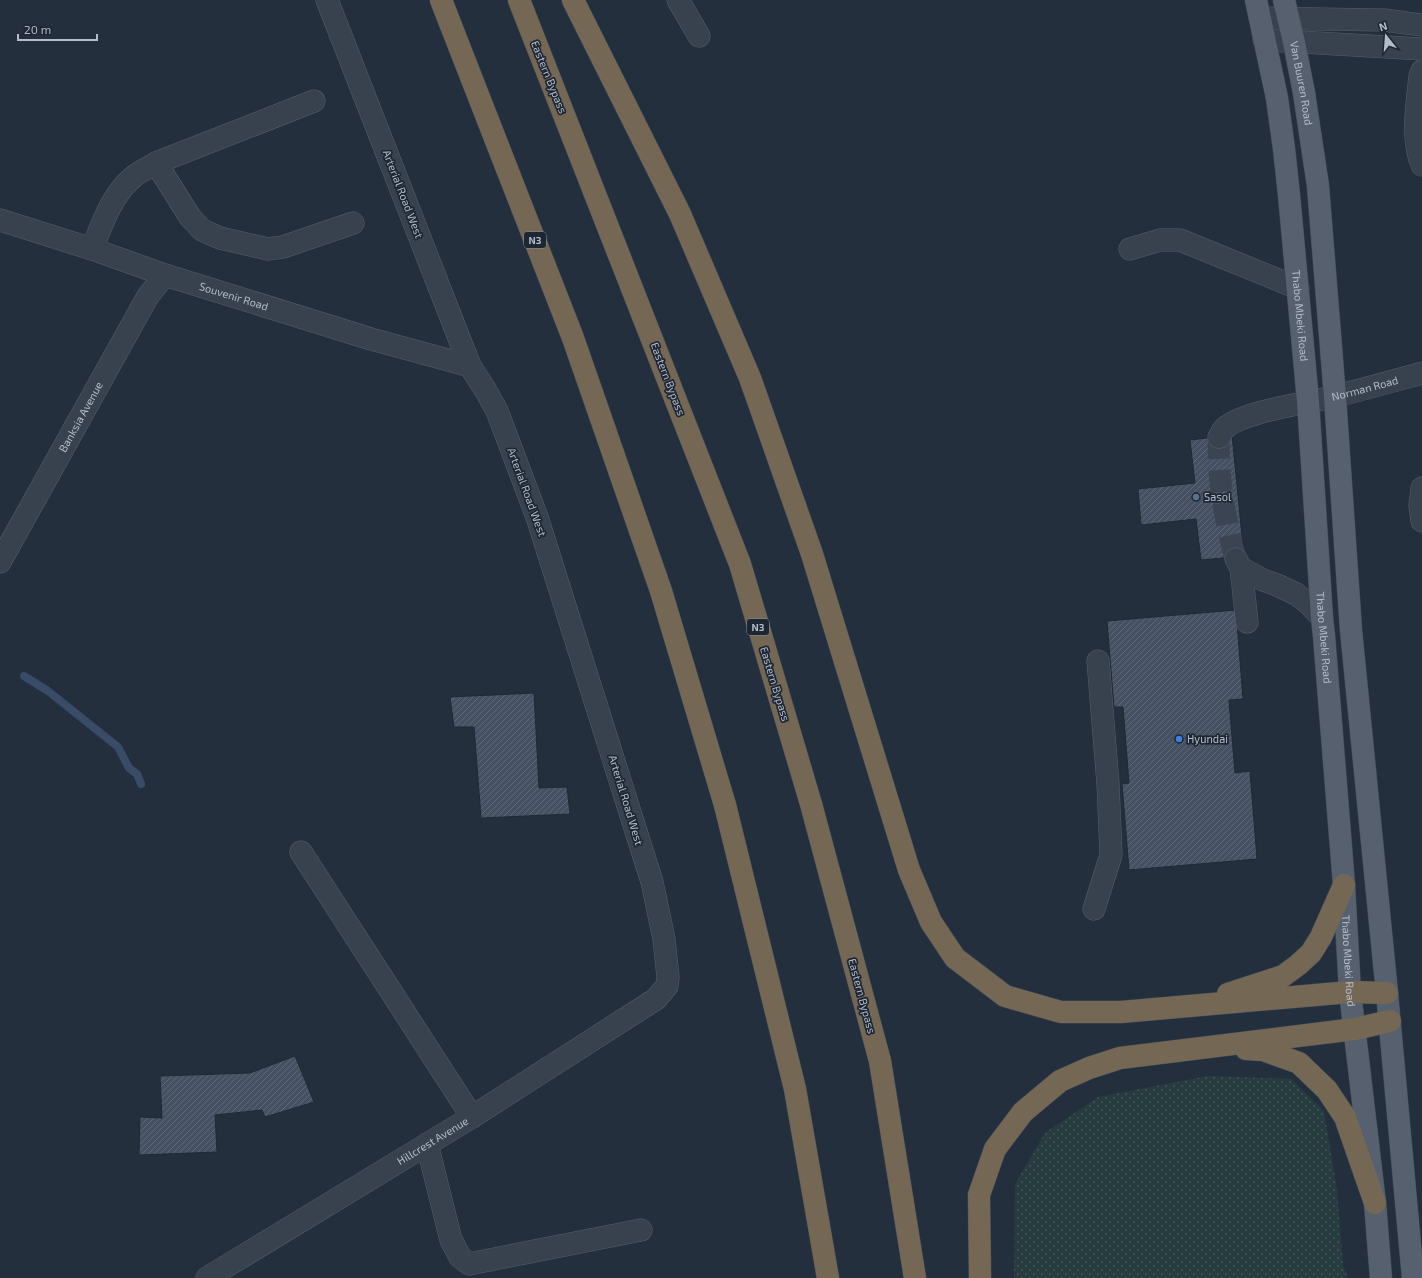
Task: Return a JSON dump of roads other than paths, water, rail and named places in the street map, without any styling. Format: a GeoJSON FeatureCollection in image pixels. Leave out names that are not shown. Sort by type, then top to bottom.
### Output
{"type":"FeatureCollection","features":[{"type":"Feature","properties":{"kind":"highway","name":"N3"},"geometry":{"type":"LineString","coordinates":[[441,0],[573,338],[661,591],[725,805],[795,1090],[828,1278]]}},
{"type":"Feature","properties":{"kind":"highway","name":"Eastern Bypass"},"geometry":{"type":"LineString","coordinates":[[519,0],[740,564],[811,804],[880,1061],[915,1278]]}},
{"type":"Feature","properties":{"kind":"highway"},"geometry":{"type":"LineString","coordinates":[[573,0],[680,214],[750,378],[814,561],[909,870],[931,922],[955,958],[1005,996],[1061,1012],[1122,1012],[1350,992],[1387,993]]}},
{"type":"Feature","properties":{"kind":"highway"},"geometry":{"type":"LineString","coordinates":[[1192,1006],[1283,976],[1298,965],[1310,953],[1321,937],[1344,885]]}},
{"type":"Feature","properties":{"kind":"highway"},"geometry":{"type":"LineString","coordinates":[[980,1278],[979,1195],[995,1149],[1023,1112],[1060,1081],[1089,1068],[1120,1058],[1355,1029],[1390,1021]]}},
{"type":"Feature","properties":{"kind":"highway"},"geometry":{"type":"LineString","coordinates":[[1187,1049],[1263,1050],[1300,1063],[1327,1090],[1345,1117],[1374,1202]]}},
{"type":"Feature","properties":{"kind":"main road","name":"Thabo Mbeki Road"},"geometry":{"type":"LineString","coordinates":[[1258,9],[1276,98],[1284,149],[1298,288],[1308,401],[1322,618],[1344,885],[1350,992],[1374,1202],[1381,1278]]}},
{"type":"Feature","properties":{"kind":"main road","name":"Van Buuren Road"},"geometry":{"type":"LineString","coordinates":[[1286,9],[1294,42],[1313,148],[1335,397]]}},
{"type":"Feature","properties":{"kind":"main road"},"geometry":{"type":"LineString","coordinates":[[1335,397],[1351,630],[1390,1021],[1413,1278]]}},
{"type":"Feature","properties":{"kind":"street","name":"Arterial Road West"},"geometry":{"type":"LineString","coordinates":[[327,0],[470,366],[486,390],[497,411],[537,517],[652,882],[664,939],[668,977],[667,986],[656,999]]}},
{"type":"Feature","properties":{"kind":"street"},"geometry":{"type":"LineString","coordinates":[[678,0],[699,36]]}},
{"type":"Feature","properties":{"kind":"street"},"geometry":{"type":"LineString","coordinates":[[1258,9],[1286,9],[1384,20],[1422,26]]}},
{"type":"Feature","properties":{"kind":"street"},"geometry":{"type":"LineString","coordinates":[[1264,40],[1422,49]]}},
{"type":"Feature","properties":{"kind":"street"},"geometry":{"type":"LineString","coordinates":[[1422,71],[1420,76],[1416,111],[1416,136],[1422,165]]}},
{"type":"Feature","properties":{"kind":"street"},"geometry":{"type":"LineString","coordinates":[[92,249],[106,215],[120,190],[133,177],[156,163],[314,101]]}},
{"type":"Feature","properties":{"kind":"street"},"geometry":{"type":"LineString","coordinates":[[156,163],[190,217],[202,230],[220,238],[268,249],[283,247],[353,223]]}},
{"type":"Feature","properties":{"kind":"street","name":"Souvenir Road"},"geometry":{"type":"LineString","coordinates":[[0,220],[92,249],[165,275],[371,339],[470,366]]}},
{"type":"Feature","properties":{"kind":"street"},"geometry":{"type":"LineString","coordinates":[[1130,248],[1160,240],[1180,240],[1298,288]]}},
{"type":"Feature","properties":{"kind":"street","name":"Banksia Avenue"},"geometry":{"type":"LineString","coordinates":[[0,562],[148,296],[165,275]]}},
{"type":"Feature","properties":{"kind":"street","name":"Norman Road"},"geometry":{"type":"LineString","coordinates":[[1219,437],[1224,429],[1255,414],[1308,401],[1335,397],[1422,373]]}},
{"type":"Feature","properties":{"kind":"street"},"geometry":{"type":"LineString","coordinates":[[1422,488],[1420,505],[1422,521]]}},
{"type":"Feature","properties":{"kind":"street"},"geometry":{"type":"LineString","coordinates":[[1247,622],[1238,563],[1263,580],[1296,594],[1322,618]]}},
{"type":"Feature","properties":{"kind":"street"},"geometry":{"type":"LineString","coordinates":[[1094,909],[1111,855],[1108,784],[1098,661]]}},
{"type":"Feature","properties":{"kind":"street"},"geometry":{"type":"LineString","coordinates":[[301,852],[472,1117]]}},
{"type":"Feature","properties":{"kind":"street","name":"Hillcrest Avenue"},"geometry":{"type":"LineString","coordinates":[[207,1278],[472,1117],[656,999]]}},
{"type":"Feature","properties":{"kind":"street"},"geometry":{"type":"LineString","coordinates":[[427,1144],[451,1240],[460,1257],[469,1264],[641,1230]]}},
{"type":"Feature","properties":{"kind":"waterway"},"geometry":{"type":"LineString","coordinates":[[24,676],[48,691],[118,747],[129,768],[137,774],[141,784]]}},
{"type":"Feature","properties":{"kind":"tunnel"},"geometry":{"type":"LineString","coordinates":[[1219,437],[1219,467],[1222,497],[1235,557]]}},
{"type":"Feature","properties":{"kind":"place","name":"Sasol"},"geometry":{"type":"Point","coordinates":[1196,497]}},
{"type":"Feature","properties":{"kind":"place","name":"Hyundai"},"geometry":{"type":"Point","coordinates":[1179,739]}}]}
